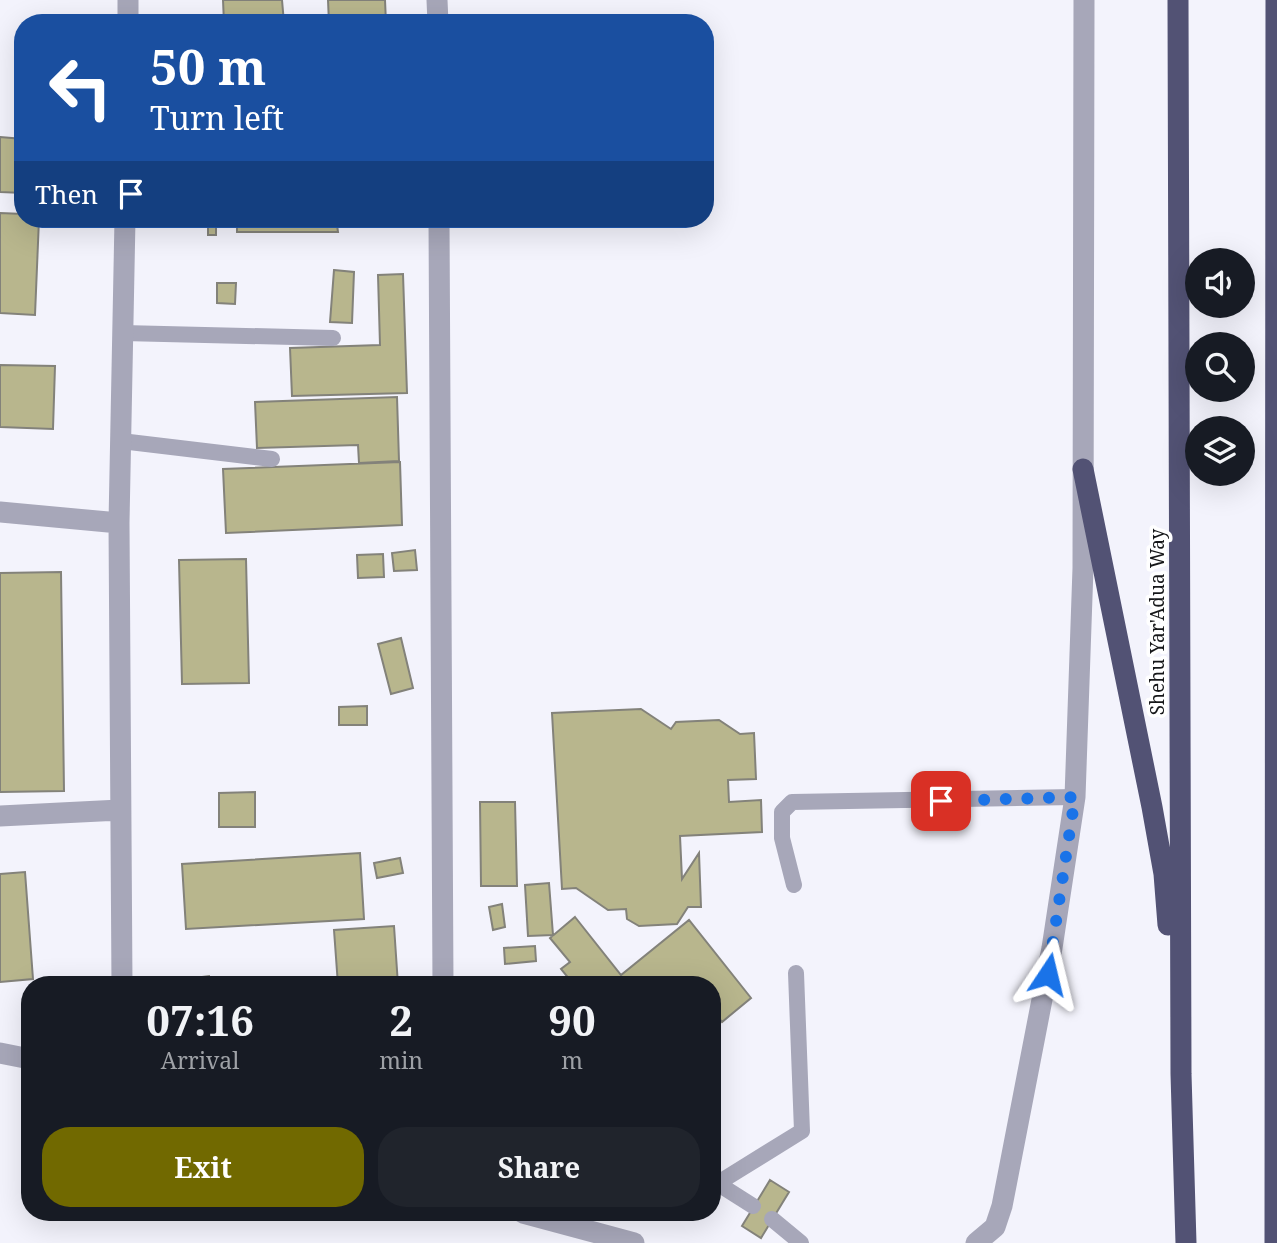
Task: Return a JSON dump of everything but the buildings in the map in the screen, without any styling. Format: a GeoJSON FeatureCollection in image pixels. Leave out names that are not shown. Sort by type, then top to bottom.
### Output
{"type":"FeatureCollection","features":[{"type":"Feature","properties":{"kind":"highway","name":"Shehu Yar'Adua Way"},"geometry":{"type":"LineString","coordinates":[[1178,0],[1181,1074],[1186,1243]]}},
{"type":"Feature","properties":{"kind":"highway"},"geometry":{"type":"LineString","coordinates":[[1276,0],[1277,777]]}},
{"type":"Feature","properties":{"kind":"highway"},"geometry":{"type":"LineString","coordinates":[[1083,469],[1164,874],[1181,1074]]}},
{"type":"Feature","properties":{"kind":"highway"},"geometry":{"type":"LineString","coordinates":[[1275,1243],[1277,772]]}},
{"type":"Feature","properties":{"kind":"street"},"geometry":{"type":"LineString","coordinates":[[976,1243],[995,1227],[1002,1206],[1052,948],[1075,797],[1083,568],[1084,0]]}},
{"type":"Feature","properties":{"kind":"street"},"geometry":{"type":"LineString","coordinates":[[122,976],[119,523],[125,228]]}},
{"type":"Feature","properties":{"kind":"street"},"geometry":{"type":"LineString","coordinates":[[439,228],[443,976]]}},
{"type":"Feature","properties":{"kind":"street"},"geometry":{"type":"LineString","coordinates":[[0,512],[119,523]]}},
{"type":"Feature","properties":{"kind":"street"},"geometry":{"type":"LineString","coordinates":[[0,816],[120,810]]}},
{"type":"Feature","properties":{"kind":"street"},"geometry":{"type":"LineString","coordinates":[[0,1053],[21,1057]]}},
{"type":"Feature","properties":{"kind":"street"},"geometry":{"type":"LineString","coordinates":[[1001,1243],[1002,1206]]}},
{"type":"Feature","properties":{"kind":"street"},"geometry":{"type":"LineString","coordinates":[[553,1221],[634,1243]]}},
{"type":"Feature","properties":{"kind":"lane"},"geometry":{"type":"LineString","coordinates":[[123,332],[333,338]]}},
{"type":"Feature","properties":{"kind":"lane"},"geometry":{"type":"LineString","coordinates":[[121,441],[272,458]]}},
{"type":"Feature","properties":{"kind":"lane"},"geometry":{"type":"LineString","coordinates":[[794,885],[782,838],[782,812],[792,802],[1075,797]]}},
{"type":"Feature","properties":{"kind":"lane"},"geometry":{"type":"LineString","coordinates":[[721,1178],[802,1131],[796,973]]}},
{"type":"Feature","properties":{"kind":"lane"},"geometry":{"type":"LineString","coordinates":[[721,1185],[753,1206]]}},
{"type":"Feature","properties":{"kind":"lane"},"geometry":{"type":"LineString","coordinates":[[772,1219],[801,1243]]}},
{"type":"Feature","properties":{"kind":"route"},"geometry":{"type":"LineString","coordinates":[[941,801],[1075,797],[1048,974]]}}]}
